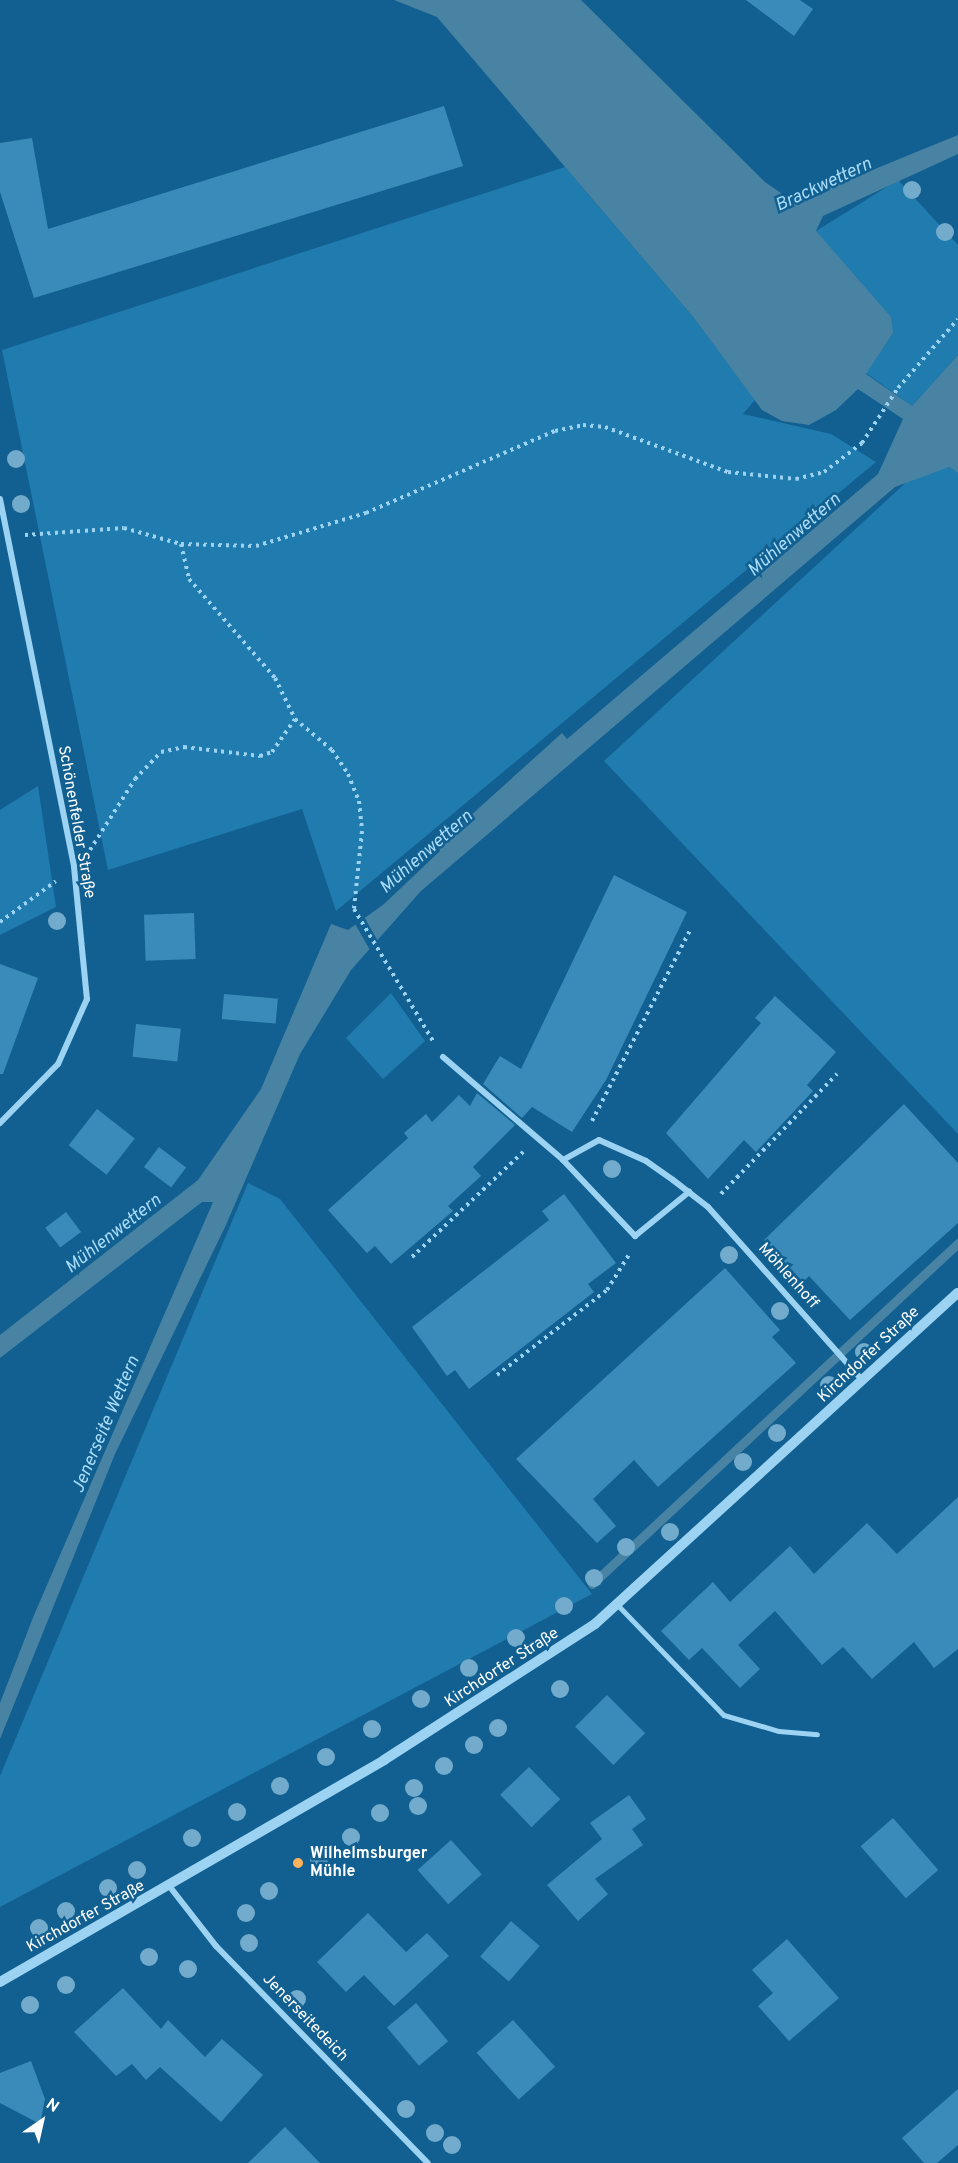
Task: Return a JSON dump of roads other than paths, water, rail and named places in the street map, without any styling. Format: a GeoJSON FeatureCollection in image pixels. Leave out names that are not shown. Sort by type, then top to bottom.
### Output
{"type":"FeatureCollection","features":[{"type":"Feature","properties":{"kind":"street","name":"Schönenfelder Straße"},"geometry":{"type":"LineString","coordinates":[[0,499],[74,867],[87,999],[58,1064],[0,1123]]}},
{"type":"Feature","properties":{"kind":"street"},"geometry":{"type":"LineString","coordinates":[[444,1057],[563,1160],[635,1236],[689,1192]]}},
{"type":"Feature","properties":{"kind":"street","name":"Möhlenhoff"},"geometry":{"type":"LineString","coordinates":[[563,1160],[586,1143],[599,1140],[618,1146],[689,1192],[708,1207],[863,1381]]}},
{"type":"Feature","properties":{"kind":"street","name":"Kirchdorfer Straße"},"geometry":{"type":"LineString","coordinates":[[0,1982],[170,1887],[499,1690],[617,1604],[958,1293]]}},
{"type":"Feature","properties":{"kind":"street","name":"Jenerseitedeich"},"geometry":{"type":"LineString","coordinates":[[170,1887],[216,1946],[428,2163]]}},
{"type":"Feature","properties":{"kind":"lane"},"geometry":{"type":"LineString","coordinates":[[617,1604],[724,1715],[779,1731],[817,1734]]}},
{"type":"Feature","properties":{"kind":"waterway"},"geometry":{"type":"LineString","coordinates":[[592,1584],[958,1243]]}},
{"type":"Feature","properties":{"kind":"place","name":"Wilhelmsburger Mühle"},"geometry":{"type":"Point","coordinates":[298,1863]}},
{"type":"Feature","properties":{"kind":"water label","name":"Brackwettern"},"geometry":{"type":"Point","coordinates":[824,186]}},
{"type":"Feature","properties":{"kind":"water label","name":"Mühlenwettern"},"geometry":{"type":"Point","coordinates":[795,536]}},
{"type":"Feature","properties":{"kind":"water label","name":"Mühlenwettern"},"geometry":{"type":"Point","coordinates":[427,853]}},
{"type":"Feature","properties":{"kind":"water label","name":"Mühlenwettern"},"geometry":{"type":"Point","coordinates":[114,1235]}},
{"type":"Feature","properties":{"kind":"water label","name":"Jenerseite Wettern"},"geometry":{"type":"Point","coordinates":[107,1425]}}]}
